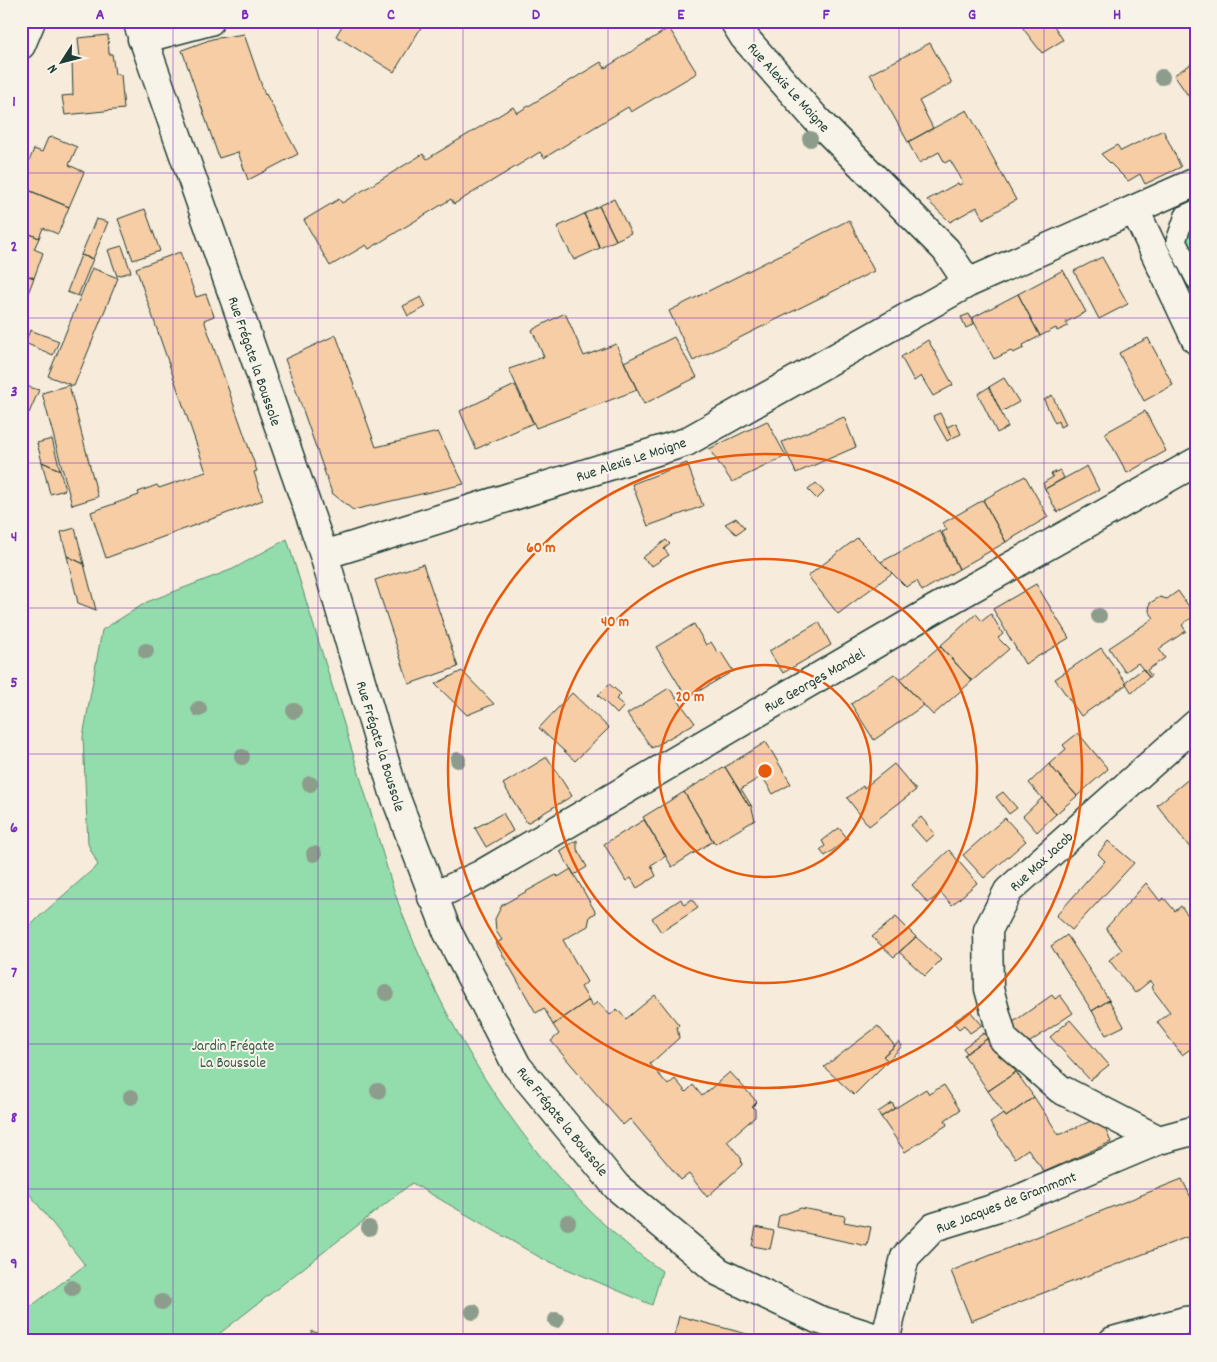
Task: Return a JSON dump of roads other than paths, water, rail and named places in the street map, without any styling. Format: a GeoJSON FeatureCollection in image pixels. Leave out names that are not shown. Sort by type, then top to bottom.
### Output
{"type":"FeatureCollection","features":[{"type":"Feature","properties":{"kind":"street"},"geometry":{"type":"LineString","coordinates":[[21,45],[31,21]]}},
{"type":"Feature","properties":{"kind":"street"},"geometry":{"type":"LineString","coordinates":[[140,30],[210,21]]}},
{"type":"Feature","properties":{"kind":"street","name":"Rue Alexis Le Moigne"},"geometry":{"type":"LineString","coordinates":[[734,21],[744,38],[816,119],[946,250],[968,283]]}},
{"type":"Feature","properties":{"kind":"street","name":"Rue Frégate la Boussole"},"geometry":{"type":"LineString","coordinates":[[140,30],[324,556],[394,793],[432,897],[447,931],[517,1066],[617,1187],[719,1272],[817,1319],[886,1341]]}},
{"type":"Feature","properties":{"kind":"street","name":"Rue Alexis Le Moigne"},"geometry":{"type":"LineString","coordinates":[[324,556],[686,442],[968,283],[1196,182]]}},
{"type":"Feature","properties":{"kind":"street"},"geometry":{"type":"LineString","coordinates":[[1135,210],[1196,340]]}},
{"type":"Feature","properties":{"kind":"street","name":"Rue Georges Mandel"},"geometry":{"type":"LineString","coordinates":[[432,897],[480,875],[924,615],[1196,462]]}},
{"type":"Feature","properties":{"kind":"street","name":"Rue Max Jacob"},"geometry":{"type":"LineString","coordinates":[[1159,1140],[1060,1089],[1002,1038],[988,989],[988,930],[1008,891],[1196,724]]}},
{"type":"Feature","properties":{"kind":"street","name":"Rue Jacques de Grammont"},"geometry":{"type":"LineString","coordinates":[[886,1341],[905,1257],[934,1227],[1005,1205],[1159,1140],[1196,1130]]}},
{"type":"Feature","properties":{"kind":"street"},"geometry":{"type":"LineString","coordinates":[[1113,1341],[1196,1320]]}},
{"type":"Feature","properties":{"kind":"lane"},"geometry":{"type":"LineString","coordinates":[[1196,210],[1184,215],[1176,241],[1196,280]]}},
{"type":"Feature","properties":{"kind":"park label","name":"Jardin Frégate La Boussole"},"geometry":{"type":"Point","coordinates":[233,1054]}}]}
